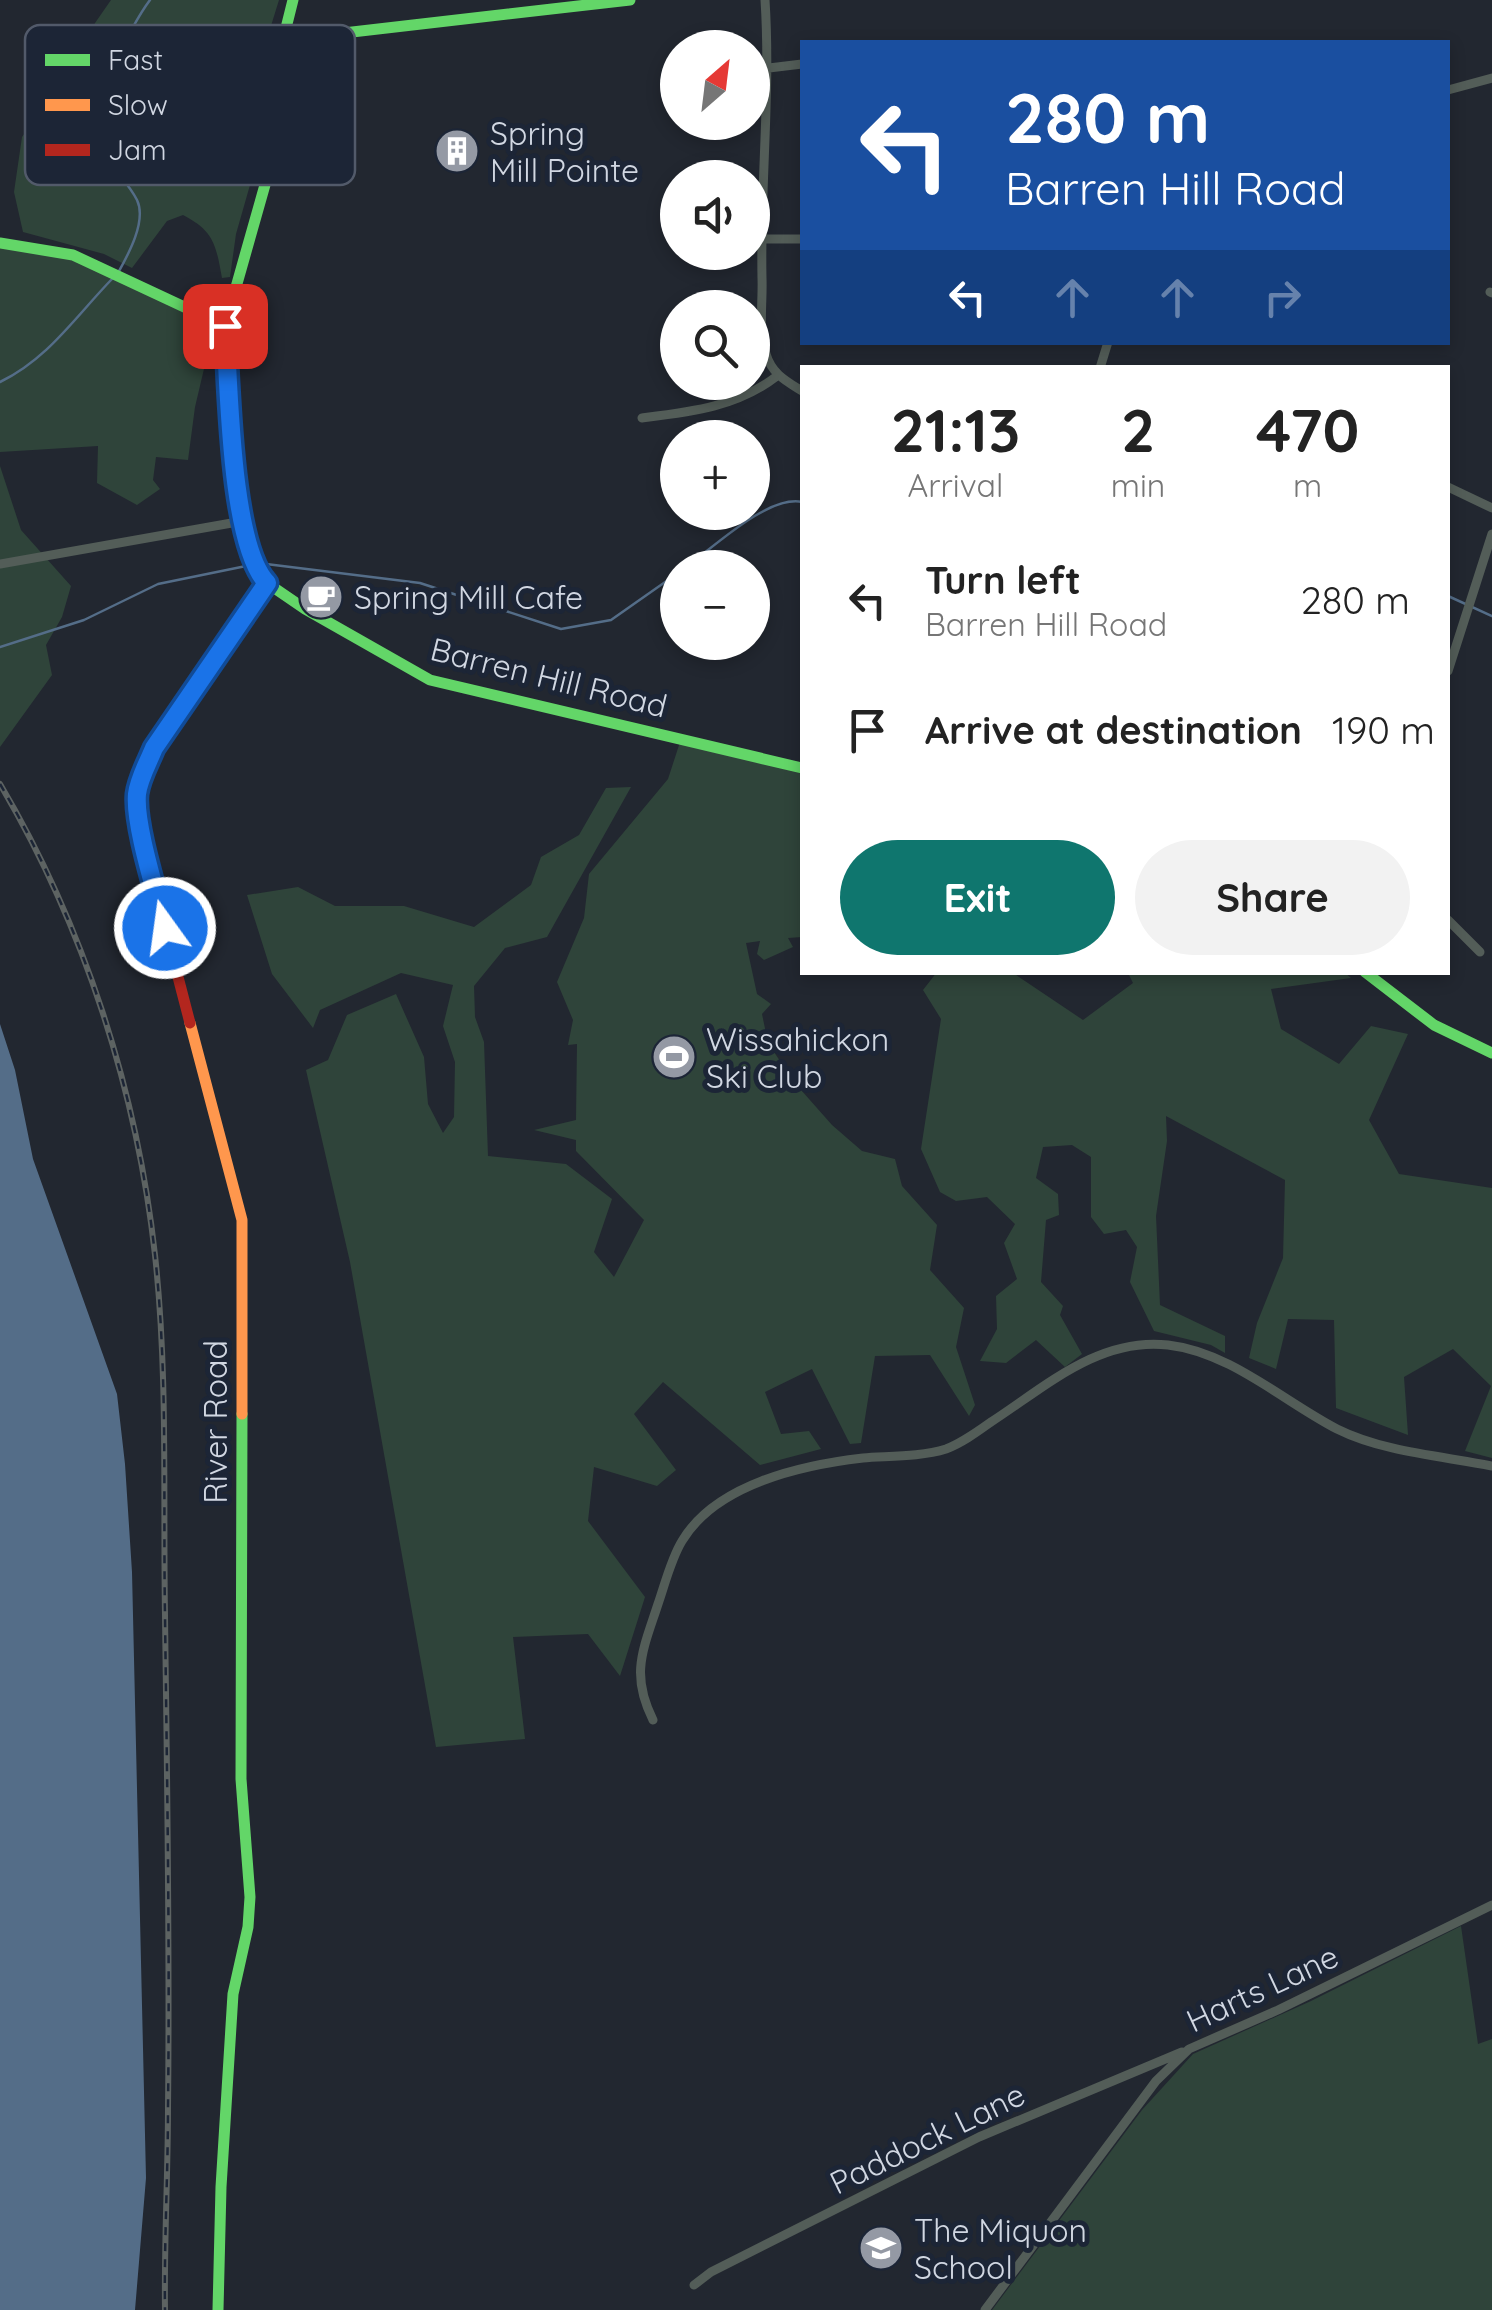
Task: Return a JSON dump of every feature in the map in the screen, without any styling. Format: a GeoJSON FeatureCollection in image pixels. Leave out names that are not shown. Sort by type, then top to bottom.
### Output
{"type":"FeatureCollection","features":[{"type":"Feature","properties":{"kind":"street"},"geometry":{"type":"LineString","coordinates":[[287,25],[293,0]]}},
{"type":"Feature","properties":{"kind":"street"},"geometry":{"type":"LineString","coordinates":[[355,32],[630,0]]}},
{"type":"Feature","properties":{"kind":"street"},"geometry":{"type":"LineString","coordinates":[[765,0],[767,30]]}},
{"type":"Feature","properties":{"kind":"street"},"geometry":{"type":"LineString","coordinates":[[770,68],[800,64]]}},
{"type":"Feature","properties":{"kind":"street"},"geometry":{"type":"LineString","coordinates":[[1450,89],[1492,78]]}},
{"type":"Feature","properties":{"kind":"street"},"geometry":{"type":"LineString","coordinates":[[265,185],[225,326],[234,468],[252,553],[267,583]]}},
{"type":"Feature","properties":{"kind":"street"},"geometry":{"type":"LineString","coordinates":[[770,239],[800,238]]}},
{"type":"Feature","properties":{"kind":"street"},"geometry":{"type":"LineString","coordinates":[[0,243],[50,250],[98,265],[225,326]]}},
{"type":"Feature","properties":{"kind":"street"},"geometry":{"type":"LineString","coordinates":[[761,270],[761,327],[766,356],[777,376],[800,390]]}},
{"type":"Feature","properties":{"kind":"street"},"geometry":{"type":"LineString","coordinates":[[642,418],[697,412],[729,403],[754,393],[777,376]]}},
{"type":"Feature","properties":{"kind":"street"},"geometry":{"type":"LineString","coordinates":[[1450,488],[1492,508]]}},
{"type":"Feature","properties":{"kind":"street"},"geometry":{"type":"LineString","coordinates":[[0,564],[243,521]]}},
{"type":"Feature","properties":{"kind":"street"},"geometry":{"type":"LineString","coordinates":[[1450,665],[1492,534]]}},
{"type":"Feature","properties":{"kind":"street","name":"Barren Hill Road"},"geometry":{"type":"LineString","coordinates":[[267,583],[362,644],[430,680],[800,768]]}},
{"type":"Feature","properties":{"kind":"street","name":"River Road"},"geometry":{"type":"LineString","coordinates":[[218,2310],[233,1994],[248,1927],[250,1897],[241,1779],[242,1220],[146,854],[136,797],[154,748],[267,583]]}},
{"type":"Feature","properties":{"kind":"street"},"geometry":{"type":"LineString","coordinates":[[1450,922],[1480,952]]}},
{"type":"Feature","properties":{"kind":"street"},"geometry":{"type":"LineString","coordinates":[[1369,975],[1434,1025],[1492,1053]]}},
{"type":"Feature","properties":{"kind":"street"},"geometry":{"type":"LineString","coordinates":[[653,1720],[639,1684],[644,1644],[681,1542],[697,1520],[721,1501],[750,1484],[789,1474],[851,1460],[944,1450],[1082,1362],[1128,1345],[1169,1345],[1200,1354],[1252,1378],[1339,1430],[1369,1441],[1492,1466]]}},
{"type":"Feature","properties":{"kind":"street","name":"Harts Lane"},"geometry":{"type":"LineString","coordinates":[[985,2310],[1156,2081],[1189,2049],[1278,2010],[1492,1904]]}},
{"type":"Feature","properties":{"kind":"street","name":"Paddock Lane"},"geometry":{"type":"LineString","coordinates":[[694,2285],[711,2272],[979,2137],[1189,2049]]}},
{"type":"Feature","properties":{"kind":"green space"},"geometry":{"type":"Polygon","coordinates":[[[111,0],[279,0],[271,25],[95,23],[111,0]]]}},
{"type":"Feature","properties":{"kind":"green space"},"geometry":{"type":"Polygon","coordinates":[[[25,133],[25,185],[250,185],[236,234],[230,277],[222,278],[207,233],[183,215],[167,221],[132,268],[104,254],[23,232],[14,192],[25,133]]]}},
{"type":"Feature","properties":{"kind":"green space"},"geometry":{"type":"Polygon","coordinates":[[[0,243],[50,250],[215,322],[195,407],[188,460],[156,457],[153,480],[160,489],[137,505],[97,483],[98,446],[0,452],[0,243]]]}},
{"type":"Feature","properties":{"kind":"green space"},"geometry":{"type":"Polygon","coordinates":[[[0,466],[21,530],[71,586],[62,617],[46,645],[52,675],[0,747],[0,466]]]}},
{"type":"Feature","properties":{"kind":"green space"},"geometry":{"type":"Polygon","coordinates":[[[681,739],[800,769],[800,937],[788,938],[793,947],[764,960],[757,954],[760,941],[746,943],[757,994],[771,1004],[762,1014],[768,1043],[794,1082],[832,1125],[862,1151],[895,1159],[902,1186],[937,1225],[930,1270],[964,1308],[956,1347],[975,1405],[969,1416],[930,1355],[875,1356],[861,1443],[850,1444],[812,1369],[765,1392],[781,1434],[809,1431],[821,1449],[760,1465],[663,1382],[634,1414],[676,1470],[657,1486],[594,1467],[588,1521],[645,1597],[620,1676],[588,1634],[513,1637],[525,1739],[436,1747],[350,1262],[306,1070],[328,1060],[347,1015],[396,994],[424,1057],[428,1104],[443,1133],[454,1117],[455,1062],[443,1026],[453,985],[401,973],[320,1010],[313,1028],[272,974],[247,895],[298,887],[335,906],[404,906],[474,927],[531,885],[541,857],[579,835],[606,788],[631,787],[547,937],[505,948],[474,986],[475,1017],[484,1042],[488,1156],[566,1164],[612,1199],[594,1252],[614,1277],[644,1220],[576,1151],[576,1140],[534,1130],[576,1120],[577,1044],[568,1045],[573,1020],[557,982],[584,918],[589,874],[668,779],[681,739]]]}},
{"type":"Feature","properties":{"kind":"green space"},"geometry":{"type":"Polygon","coordinates":[[[935,975],[1016,975],[1083,1020],[1133,983],[1129,975],[1348,975],[1351,978],[1271,989],[1281,1029],[1339,1064],[1371,1026],[1408,1034],[1369,1120],[1399,1174],[1492,1188],[1492,1458],[1465,1451],[1491,1386],[1453,1349],[1404,1377],[1408,1435],[1336,1408],[1334,1320],[1288,1319],[1276,1369],[1249,1358],[1257,1323],[1283,1258],[1285,1180],[1166,1116],[1167,1141],[1156,1216],[1160,1305],[1225,1336],[1225,1353],[1211,1345],[1154,1331],[1130,1282],[1137,1247],[1126,1230],[1104,1234],[1091,1217],[1091,1157],[1072,1145],[1043,1147],[1036,1178],[1058,1194],[1059,1215],[1046,1220],[1041,1282],[1063,1306],[1060,1315],[1082,1354],[1065,1367],[1036,1340],[1006,1363],[980,1361],[997,1329],[996,1296],[1017,1279],[1004,1243],[1015,1224],[987,1197],[956,1201],[940,1192],[921,1149],[941,1019],[923,990],[935,975]]]}},
{"type":"Feature","properties":{"kind":"green space"},"geometry":{"type":"Polygon","coordinates":[[[1461,1926],[1478,2044],[1492,2039],[1492,2310],[992,2310],[1142,2110],[1193,2054],[1311,2001],[1461,1926]]]}},
{"type":"Feature","properties":{"kind":"water"},"geometry":{"type":"Polygon","coordinates":[[[0,1024],[15,1070],[33,1159],[117,1394],[125,1464],[132,1572],[146,2178],[135,2310],[0,2310],[0,1024]]]}},
{"type":"Feature","properties":{"kind":"waterway"},"geometry":{"type":"LineString","coordinates":[[134,25],[150,0]]}},
{"type":"Feature","properties":{"kind":"waterway"},"geometry":{"type":"LineString","coordinates":[[118,273],[140,218],[137,200],[127,185]]}},
{"type":"Feature","properties":{"kind":"waterway"},"geometry":{"type":"LineString","coordinates":[[0,382],[47,349],[112,279]]}},
{"type":"Feature","properties":{"kind":"waterway"},"geometry":{"type":"LineString","coordinates":[[708,550],[773,506],[800,502]]}},
{"type":"Feature","properties":{"kind":"waterway"},"geometry":{"type":"LineString","coordinates":[[258,563],[420,583],[561,629],[611,620],[660,586]]}},
{"type":"Feature","properties":{"kind":"waterway"},"geometry":{"type":"LineString","coordinates":[[0,647],[84,620],[158,584],[251,565]]}},
{"type":"Feature","properties":{"kind":"waterway"},"geometry":{"type":"LineString","coordinates":[[1450,597],[1492,616]]}},
{"type":"Feature","properties":{"kind":"railway"},"geometry":{"type":"LineString","coordinates":[[0,784],[57,894],[102,1011],[135,1132],[155,1255],[164,1435],[169,1984],[165,2310]]}},
{"type":"Feature","properties":{"kind":"traffic: fast"},"geometry":{"type":"LineString","coordinates":[[287,25],[293,0]]}},
{"type":"Feature","properties":{"kind":"traffic: fast"},"geometry":{"type":"LineString","coordinates":[[355,32],[630,0]]}},
{"type":"Feature","properties":{"kind":"traffic: fast"},"geometry":{"type":"LineString","coordinates":[[265,185],[225,326],[234,468],[243,521],[259,573],[267,583],[430,680],[800,768]]}},
{"type":"Feature","properties":{"kind":"traffic: fast"},"geometry":{"type":"LineString","coordinates":[[0,243],[73,255],[225,326]]}},
{"type":"Feature","properties":{"kind":"traffic: fast"},"geometry":{"type":"LineString","coordinates":[[139,794],[154,749],[267,583]]}},
{"type":"Feature","properties":{"kind":"traffic: fast"},"geometry":{"type":"LineString","coordinates":[[1369,975],[1434,1025],[1492,1053]]}},
{"type":"Feature","properties":{"kind":"traffic: fast"},"geometry":{"type":"LineString","coordinates":[[218,2310],[233,1994],[248,1927],[250,1897],[241,1779],[242,1414]]}},
{"type":"Feature","properties":{"kind":"traffic: slow"},"geometry":{"type":"LineString","coordinates":[[190,1023],[242,1220],[242,1414]]}},
{"type":"Feature","properties":{"kind":"traffic: jam"},"geometry":{"type":"LineString","coordinates":[[139,794],[146,854],[190,1023]]}},
{"type":"Feature","properties":{"kind":"place","name":"Spring Mill Pointe"},"geometry":{"type":"Point","coordinates":[457,151]}},
{"type":"Feature","properties":{"kind":"place","name":"Spring Mill Cafe"},"geometry":{"type":"Point","coordinates":[321,597]}},
{"type":"Feature","properties":{"kind":"place","name":"Wissahickon Ski Club"},"geometry":{"type":"Point","coordinates":[674,1057]}},
{"type":"Feature","properties":{"kind":"place","name":"The Miquon School"},"geometry":{"type":"Point","coordinates":[881,2248]}},
{"type":"Feature","properties":{"kind":"route"},"geometry":{"type":"LineString","coordinates":[[165,928],[136,797],[141,776],[154,748],[246,619],[267,583],[252,553],[234,468],[225,326]]}}]}
